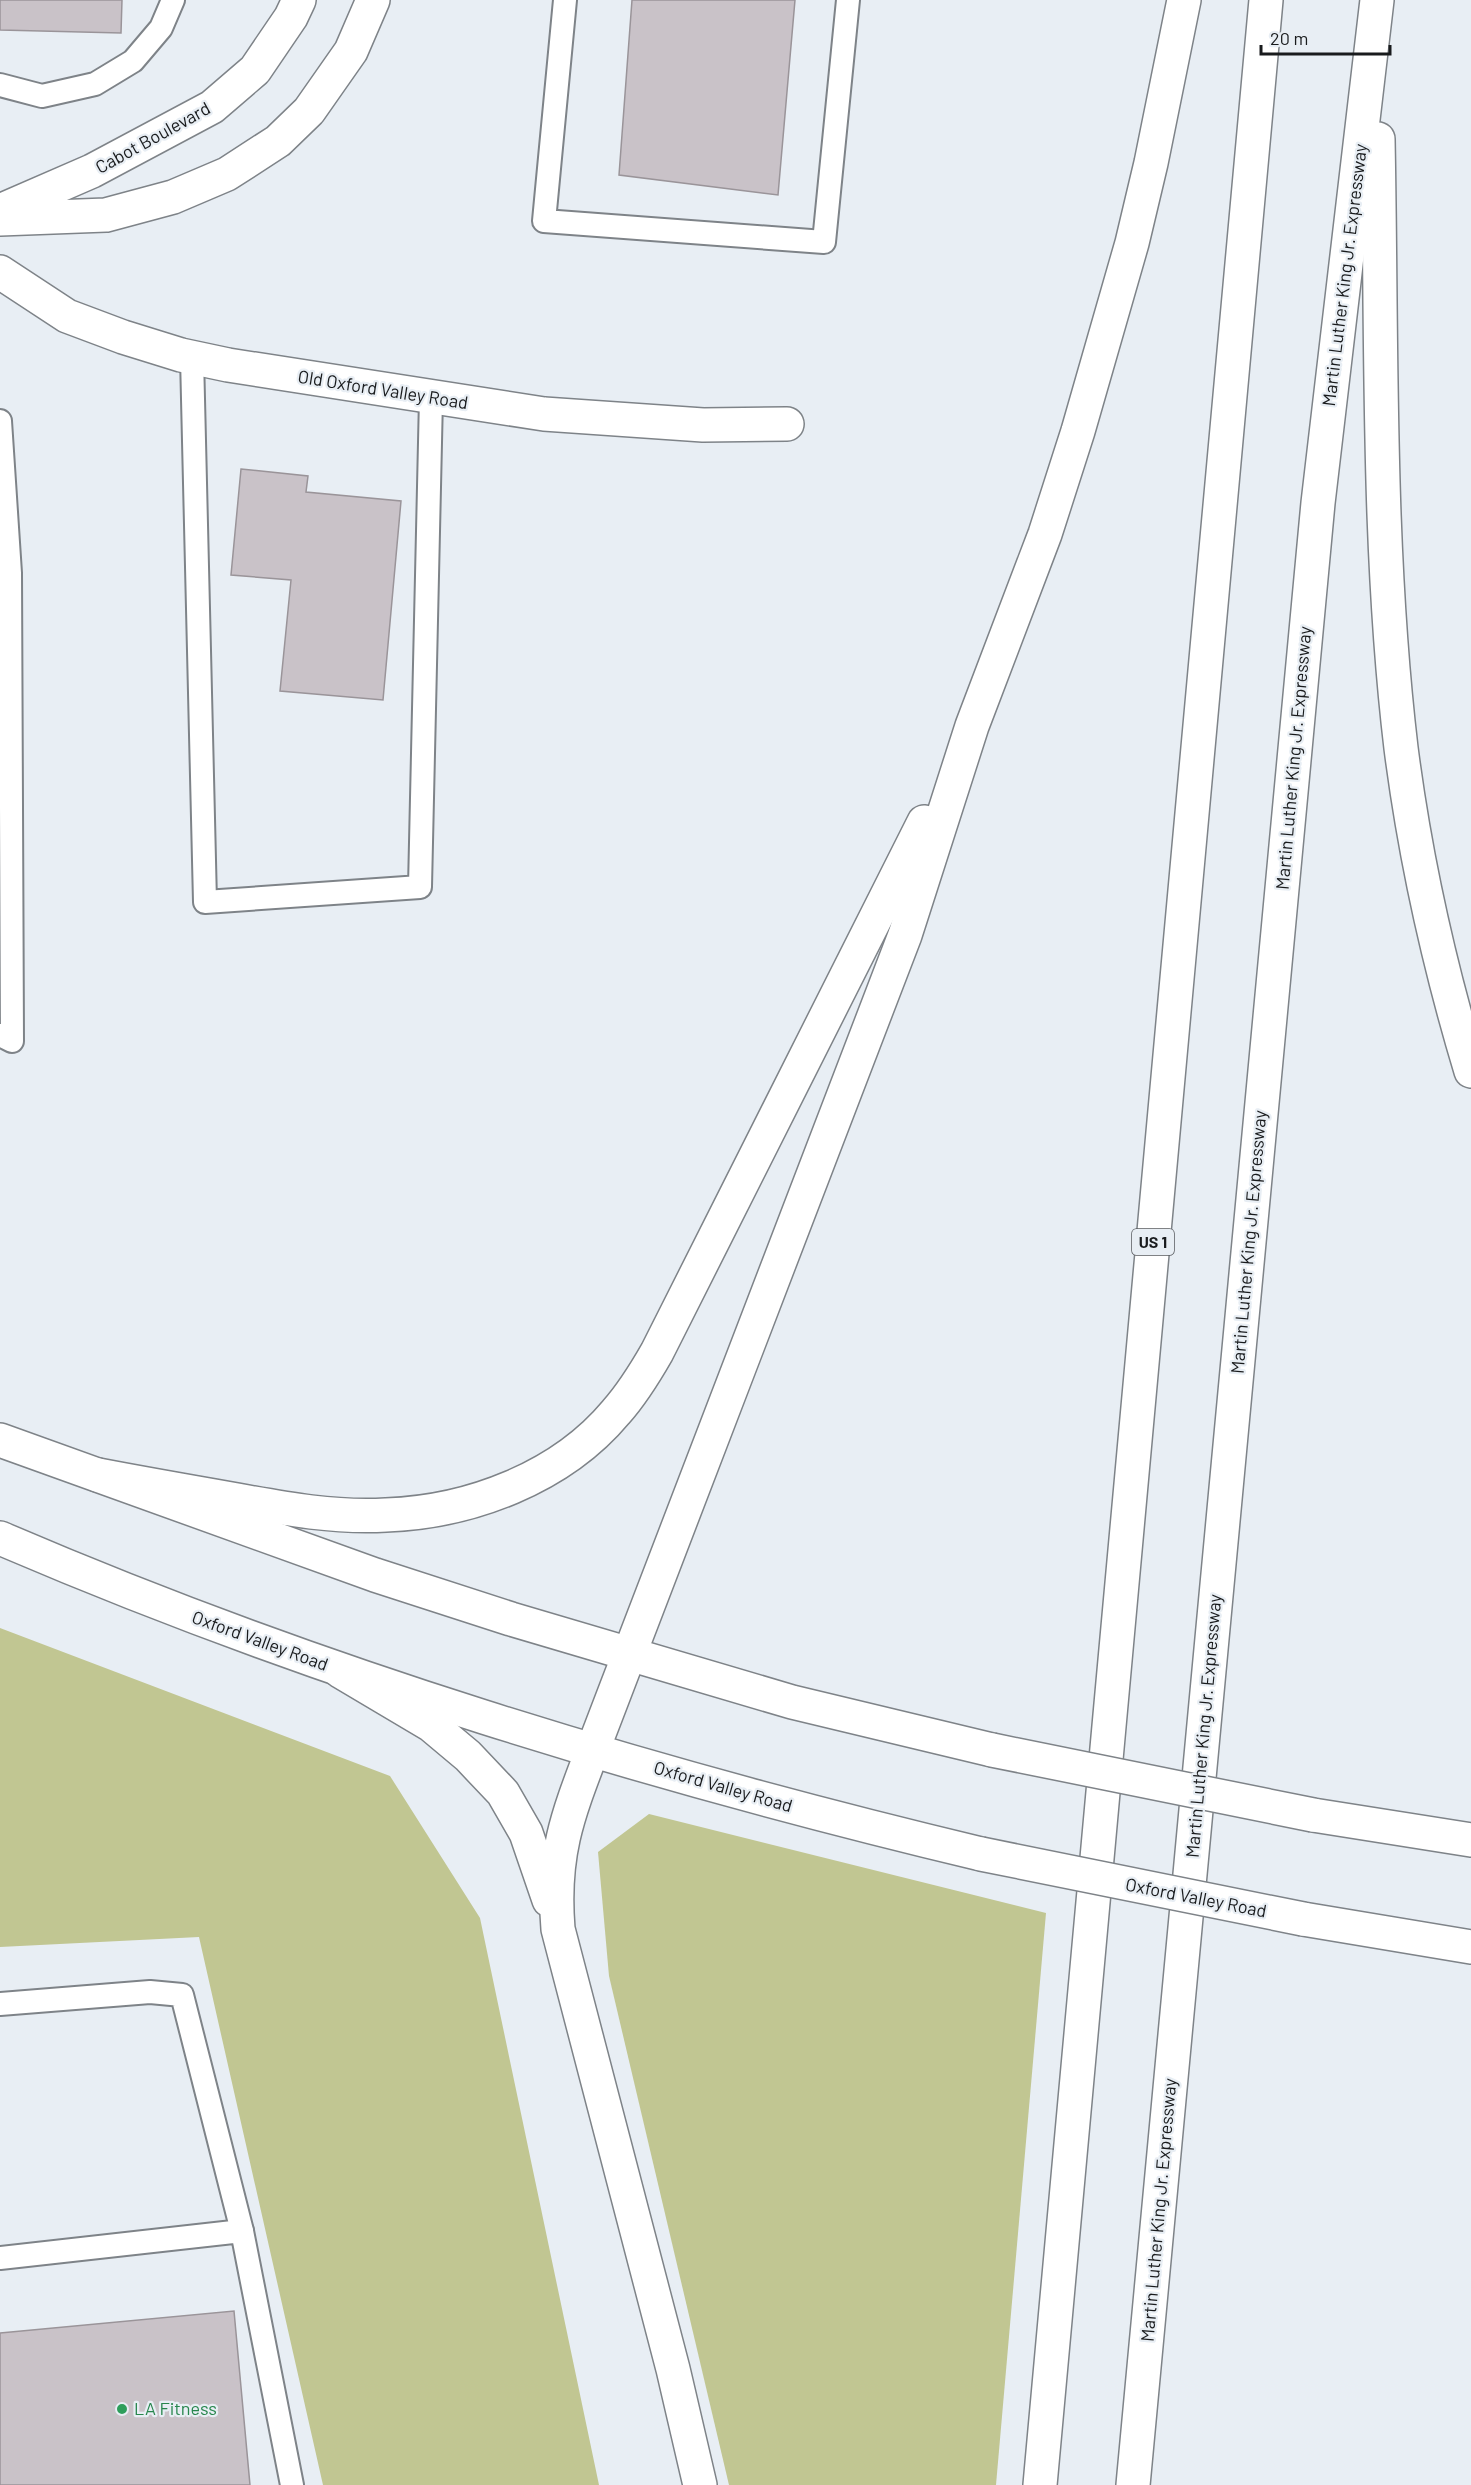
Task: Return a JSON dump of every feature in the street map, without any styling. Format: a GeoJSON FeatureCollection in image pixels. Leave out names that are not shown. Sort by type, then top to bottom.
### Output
{"type":"FeatureCollection","features":[{"type":"Feature","properties":{"kind":"main road","name":"Cabot Boulevard"},"geometry":{"type":"LineString","coordinates":[[0,211],[92,171],[212,107],[255,70],[291,17],[298,0]]}},
{"type":"Feature","properties":{"kind":"main road"},"geometry":{"type":"LineString","coordinates":[[0,219],[106,215],[173,197],[227,174],[278,141],[309,111],[351,51],[374,0]]}},
{"type":"Feature","properties":{"kind":"main road"},"geometry":{"type":"LineString","coordinates":[[558,1929],[556,1872],[567,1817],[905,936],[972,726],[1045,534],[1107,336],[1151,164],[1184,0]]}},
{"type":"Feature","properties":{"kind":"main road","name":"US 1"},"geometry":{"type":"LineString","coordinates":[[1040,2485],[1266,0]]}},
{"type":"Feature","properties":{"kind":"main road"},"geometry":{"type":"LineString","coordinates":[[1377,6],[1385,535],[1391,645],[1401,748],[1418,853],[1440,956],[1471,1071]]}},
{"type":"Feature","properties":{"kind":"main road","name":"Martin Luther King Jr. Expressway"},"geometry":{"type":"LineString","coordinates":[[1133,2485],[1318,503],[1377,6]]}},
{"type":"Feature","properties":{"kind":"main road","name":"Old Oxford Valley Road"},"geometry":{"type":"LineString","coordinates":[[0,272],[67,316],[123,337],[228,365],[544,414],[703,425],[788,424]]}},
{"type":"Feature","properties":{"kind":"main road"},"geometry":{"type":"LineString","coordinates":[[99,1475],[280,1508],[332,1514],[386,1516],[429,1511],[475,1501],[516,1486],[554,1465],[588,1440],[615,1414],[639,1382],[657,1352],[972,726]]}},
{"type":"Feature","properties":{"kind":"main road"},"geometry":{"type":"LineString","coordinates":[[0,1440],[375,1575],[629,1655],[792,1702],[992,1750],[1313,1815],[1471,1840]]}},
{"type":"Feature","properties":{"kind":"main road","name":"Oxford Valley Road"},"geometry":{"type":"LineString","coordinates":[[0,1538],[202,1620],[340,1671],[443,1705],[723,1789],[981,1854],[1303,1919],[1471,1947]]}},
{"type":"Feature","properties":{"kind":"main road"},"geometry":{"type":"LineString","coordinates":[[340,1671],[430,1725],[468,1756],[503,1793],[530,1843],[542,1873],[558,1929],[673,2369],[700,2485]]}},
{"type":"Feature","properties":{"kind":"lane"},"geometry":{"type":"LineString","coordinates":[[0,85],[42,96],[95,84],[133,61],[161,28],[173,0]]}},
{"type":"Feature","properties":{"kind":"lane"},"geometry":{"type":"LineString","coordinates":[[565,0],[544,221],[824,243],[848,0]]}},
{"type":"Feature","properties":{"kind":"lane"},"geometry":{"type":"LineString","coordinates":[[192,357],[205,902],[420,886],[431,398]]}},
{"type":"Feature","properties":{"kind":"lane"},"geometry":{"type":"LineString","coordinates":[[0,421],[5,571],[5,739],[12,1041],[0,1035]]}},
{"type":"Feature","properties":{"kind":"lane"},"geometry":{"type":"LineString","coordinates":[[0,2004],[150,1992],[182,1995],[242,2231],[292,2485]]}},
{"type":"Feature","properties":{"kind":"lane"},"geometry":{"type":"LineString","coordinates":[[0,2258],[242,2231]]}},
{"type":"Feature","properties":{"kind":"green space"},"geometry":{"type":"Polygon","coordinates":[[[0,1628],[390,1776],[480,1918],[599,2485],[323,2485],[199,1937],[0,1947],[0,1628]]]}},
{"type":"Feature","properties":{"kind":"green space"},"geometry":{"type":"Polygon","coordinates":[[[649,1814],[1046,1913],[996,2485],[729,2485],[609,1976],[598,1852],[649,1814]]]}},
{"type":"Feature","properties":{"kind":"building"},"geometry":{"type":"Polygon","coordinates":[[[0,0],[122,0],[121,33],[0,30],[0,0]]]}},
{"type":"Feature","properties":{"kind":"building"},"geometry":{"type":"Polygon","coordinates":[[[632,0],[795,0],[778,195],[619,175],[632,0]]]}},
{"type":"Feature","properties":{"kind":"building"},"geometry":{"type":"Polygon","coordinates":[[[241,469],[308,476],[306,492],[401,501],[383,700],[280,691],[291,580],[231,575],[241,469]]]}},
{"type":"Feature","properties":{"kind":"building","name":"LA Fitness"},"geometry":{"type":"Polygon","coordinates":[[[234,2311],[250,2485],[0,2485],[0,2333],[234,2311]]]}},
{"type":"Feature","properties":{"kind":"place","name":"LA Fitness"},"geometry":{"type":"Point","coordinates":[122,2409]}}]}
